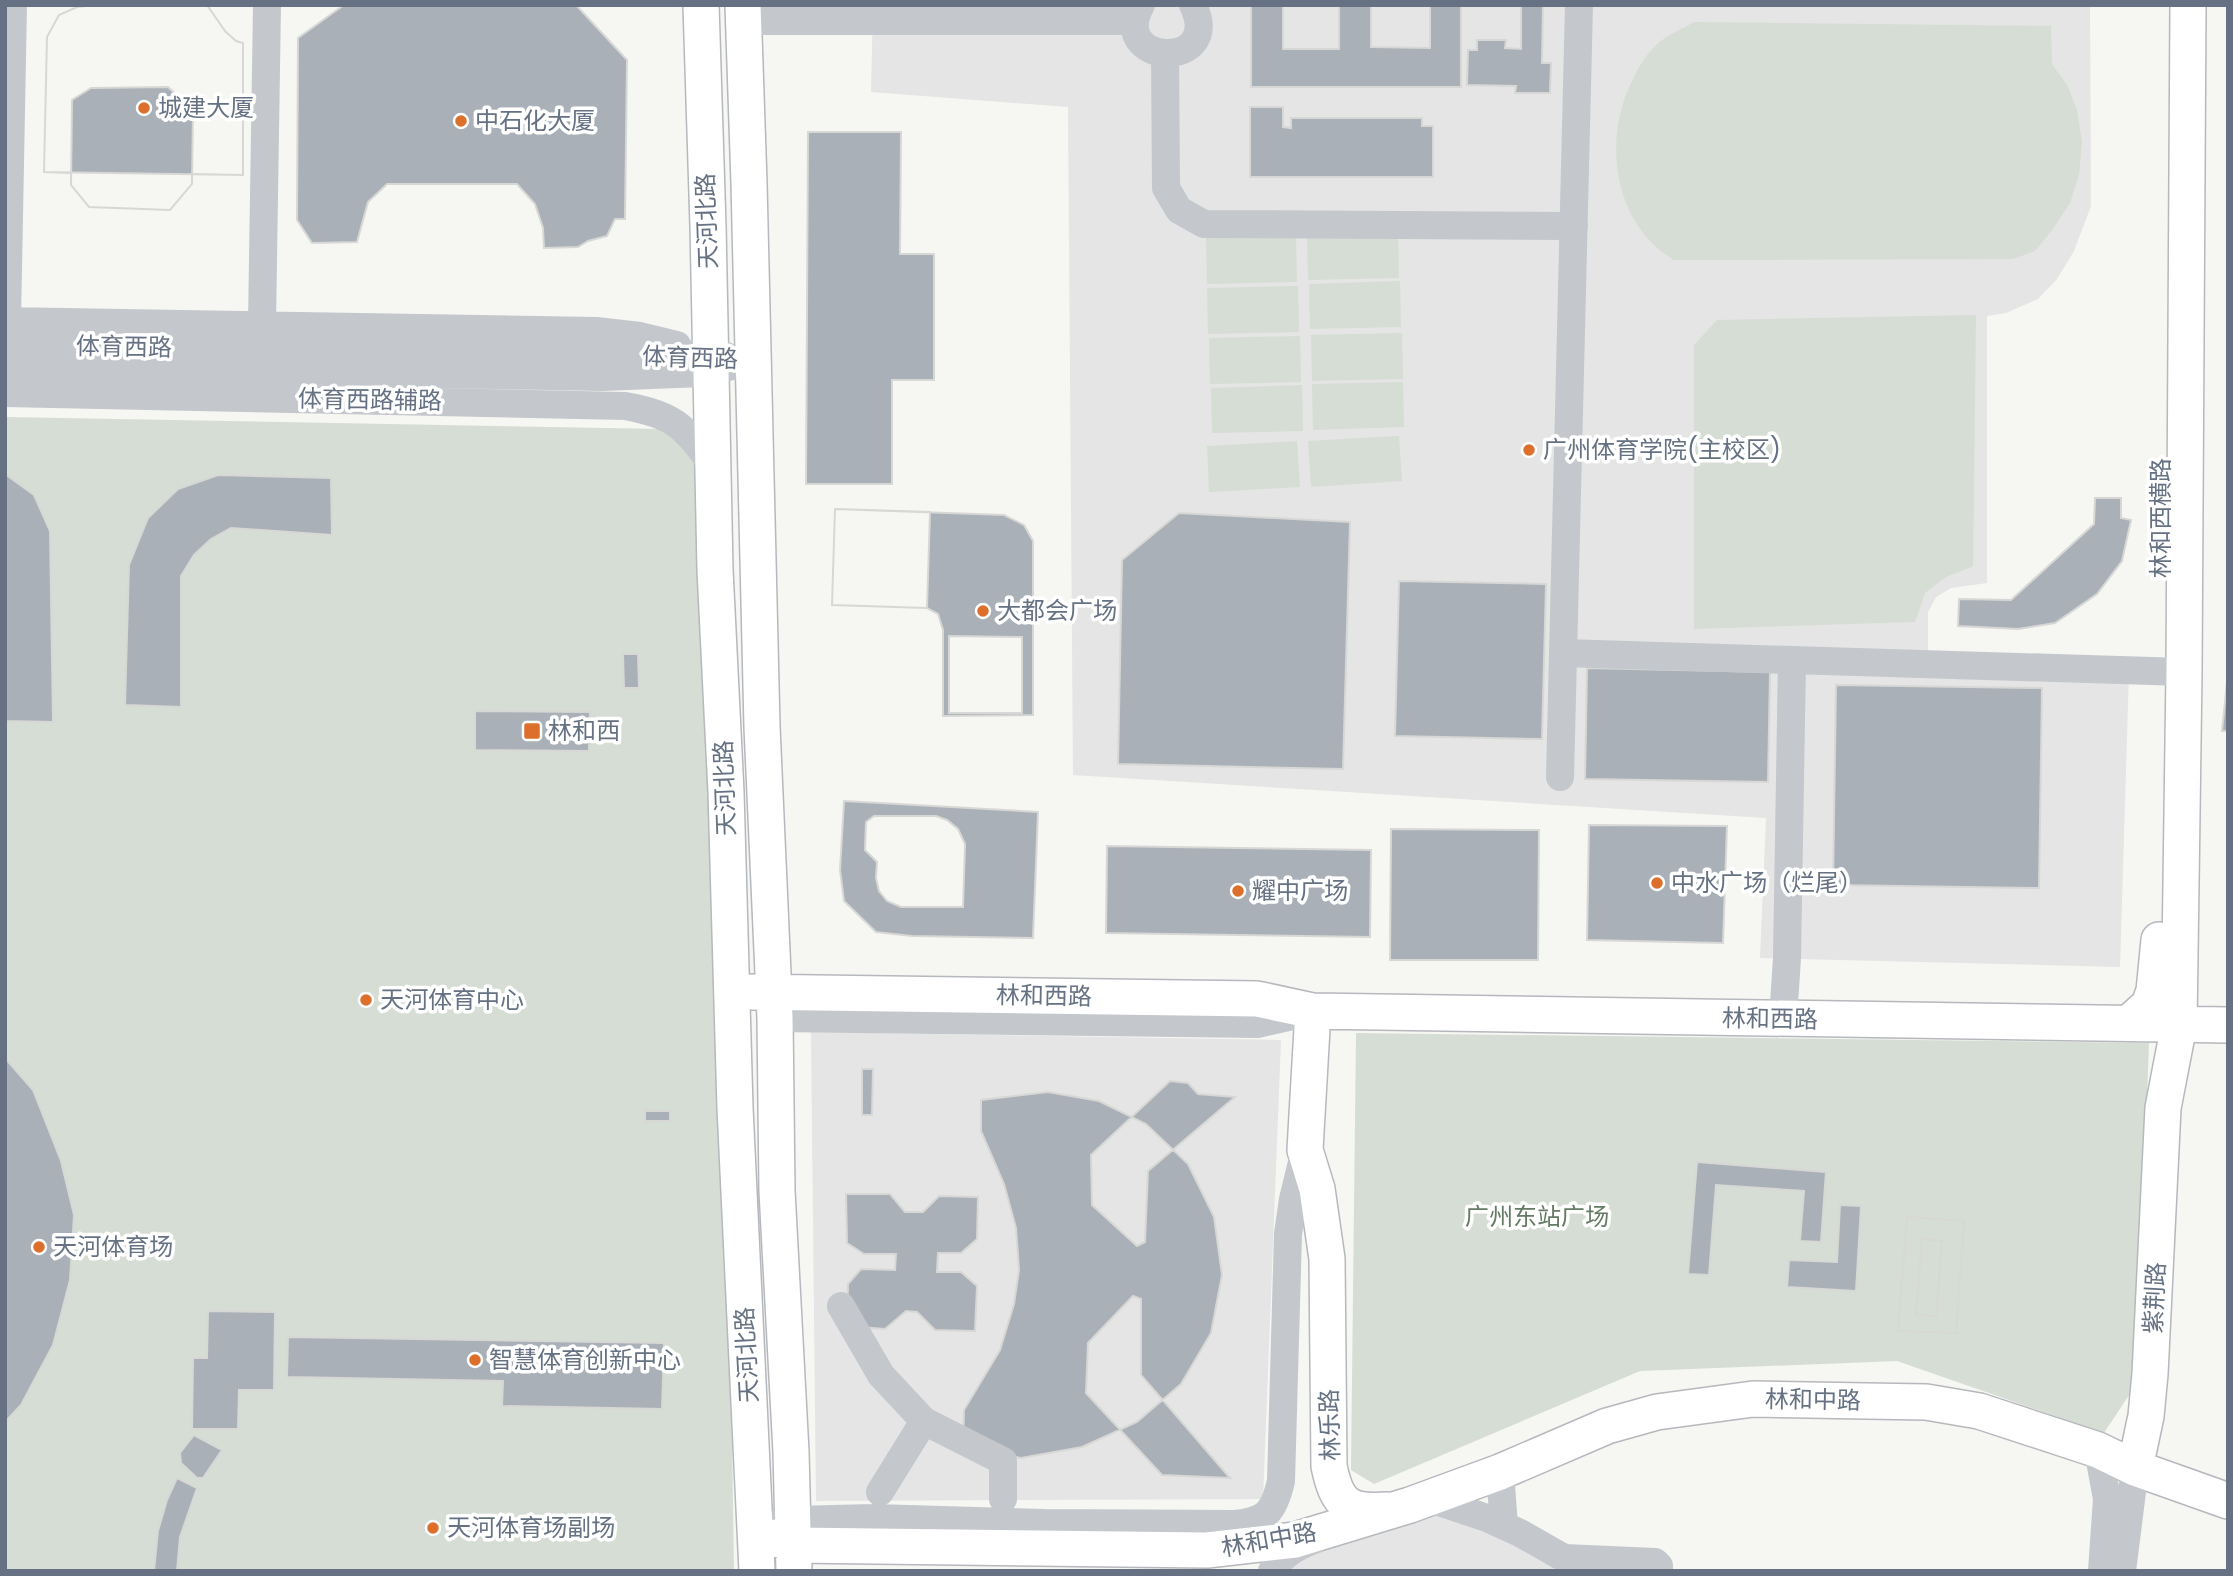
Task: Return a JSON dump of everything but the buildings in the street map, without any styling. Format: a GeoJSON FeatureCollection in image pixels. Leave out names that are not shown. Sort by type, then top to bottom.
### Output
{"type":"FeatureCollection","features":[{"type":"Feature","properties":{"kind":"main road","name":"天河北路"},"geometry":{"type":"LineString","coordinates":[[701,5],[716,595],[726,792],[741,1251],[757,1571]]}},
{"type":"Feature","properties":{"kind":"main road","name":"林和西横路"},"geometry":{"type":"LineString","coordinates":[[2164,5],[2179,1025]]}},
{"type":"Feature","properties":{"kind":"main road","name":"林和西横路"},"geometry":{"type":"LineString","coordinates":[[2130,1022],[2149,1005],[2158,970],[2172,672],[2188,5]]}},
{"type":"Feature","properties":{"kind":"main road","name":"天河北路"},"geometry":{"type":"LineString","coordinates":[[743,13],[763,775],[774,1005],[779,1230],[794,1545]]}},
{"type":"Feature","properties":{"kind":"main road"},"geometry":{"type":"LineString","coordinates":[[708,226],[750,225]]}},
{"type":"Feature","properties":{"kind":"main road","name":"林和西路"},"geometry":{"type":"LineString","coordinates":[[732,992],[774,1005],[1257,999],[1313,1012],[2228,1025]]}},
{"type":"Feature","properties":{"kind":"main road","name":"林乐路"},"geometry":{"type":"LineString","coordinates":[[1313,1012],[1305,1150],[1317,1189],[1327,1259],[1329,1466],[1332,1481],[1338,1495],[1354,1509],[1363,1512],[1412,1503]]}},
{"type":"Feature","properties":{"kind":"main road","name":"紫荆路"},"geometry":{"type":"LineString","coordinates":[[2135,1468],[2146,1416],[2150,1374],[2163,1108],[2179,1025]]}},
{"type":"Feature","properties":{"kind":"main road","name":"林和中路"},"geometry":{"type":"LineString","coordinates":[[756,1531],[794,1545],[1217,1549],[1295,1540],[1500,1472],[1620,1423],[1657,1412],[1753,1399],[1926,1402],[1979,1412],[2098,1450],[2135,1468],[2228,1502]]}},
{"type":"Feature","properties":{"kind":"street"},"geometry":{"type":"LineString","coordinates":[[13,5],[6,329],[262,324],[596,331],[640,336],[711,363]]}},
{"type":"Feature","properties":{"kind":"street"},"geometry":{"type":"LineString","coordinates":[[262,324],[267,5]]}},
{"type":"Feature","properties":{"kind":"street"},"geometry":{"type":"LineString","coordinates":[[743,13],[1138,13],[1138,37],[1152,51],[1165,54],[1181,51],[1195,38],[1198,16],[1193,5]]}},
{"type":"Feature","properties":{"kind":"street"},"geometry":{"type":"LineString","coordinates":[[1560,777],[1579,5]]}},
{"type":"Feature","properties":{"kind":"street"},"geometry":{"type":"LineString","coordinates":[[1165,54],[1166,188],[1179,210],[1204,224],[1574,226]]}},
{"type":"Feature","properties":{"kind":"street","name":"体育西路"},"geometry":{"type":"LineString","coordinates":[[6,329],[711,363],[752,360]]}},
{"type":"Feature","properties":{"kind":"street","name":"体育西路"},"geometry":{"type":"LineString","coordinates":[[5,366],[88,382],[673,376],[711,363]]}},
{"type":"Feature","properties":{"kind":"street","name":"体育西路辅路"},"geometry":{"type":"LineString","coordinates":[[5,393],[88,382],[625,406],[649,410],[682,426],[712,464]]}},
{"type":"Feature","properties":{"kind":"street"},"geometry":{"type":"LineString","coordinates":[[1563,653],[2172,672]]}},
{"type":"Feature","properties":{"kind":"street"},"geometry":{"type":"LineString","coordinates":[[1783,1019],[1787,945],[1792,660]]}},
{"type":"Feature","properties":{"kind":"street","name":"林乐路"},"geometry":{"type":"LineString","coordinates":[[1235,1524],[1259,1520],[1267,1515],[1274,1505],[1281,1481],[1288,1234],[1305,1150]]}},
{"type":"Feature","properties":{"kind":"street"},"geometry":{"type":"LineString","coordinates":[[841,1306],[881,1375],[924,1421],[1003,1461],[1003,1499]]}},
{"type":"Feature","properties":{"kind":"street"},"geometry":{"type":"LineString","coordinates":[[880,1492],[924,1421]]}},
{"type":"Feature","properties":{"kind":"street"},"geometry":{"type":"LineString","coordinates":[[2098,1450],[2107,1499],[2102,1571]]}},
{"type":"Feature","properties":{"kind":"street","name":"紫荆路"},"geometry":{"type":"LineString","coordinates":[[2122,1571],[2135,1468]]}},
{"type":"Feature","properties":{"kind":"street"},"geometry":{"type":"LineString","coordinates":[[1500,1472],[1504,1526]]}},
{"type":"Feature","properties":{"kind":"street"},"geometry":{"type":"LineString","coordinates":[[1272,1571],[1278,1561],[1297,1547],[1412,1503],[1504,1526],[1564,1558],[1655,1562],[1659,1571]]}},
{"type":"Feature","properties":{"kind":"street","name":"林和中路"},"geometry":{"type":"LineString","coordinates":[[794,1545],[874,1518],[1045,1523],[1235,1524]]}},
{"type":"Feature","properties":{"kind":"shaded area","name":"广州体育学院(主校区)"},"geometry":{"type":"Polygon","coordinates":[[[873,5],[2090,5],[2091,206],[2074,251],[2057,279],[2038,299],[2006,313],[1987,316],[1987,583],[1951,588],[1936,597],[1928,612],[1928,664],[2129,671],[2120,967],[1760,958],[1766,818],[1073,775],[1068,107],[871,92],[873,5]]]}},
{"type":"Feature","properties":{"kind":"shaded area"},"geometry":{"type":"Polygon","coordinates":[[[811,1032],[1281,1040],[1263,1499],[816,1501],[811,1032]]]}},
{"type":"Feature","properties":{"kind":"shaded area"},"geometry":{"type":"Polygon","coordinates":[[[1431,1508],[1654,1571],[1284,1571],[1290,1562],[1431,1508]]]}},
{"type":"Feature","properties":{"kind":"green space"},"geometry":{"type":"Polygon","coordinates":[[[1694,22],[2051,26],[2052,64],[2067,85],[2077,110],[2082,142],[2079,175],[2070,203],[2035,251],[2013,259],[1674,260],[1653,244],[1626,203],[1616,153],[1618,128],[1623,103],[1645,58],[1661,41],[1694,22]]]}},
{"type":"Feature","properties":{"kind":"green space"},"geometry":{"type":"Polygon","coordinates":[[[1398,232],[1399,278],[1308,280],[1307,235],[1398,232]]]}},
{"type":"Feature","properties":{"kind":"green space"},"geometry":{"type":"Polygon","coordinates":[[[1296,236],[1297,282],[1207,284],[1206,238],[1296,236]]]}},
{"type":"Feature","properties":{"kind":"green space"},"geometry":{"type":"Polygon","coordinates":[[[1400,281],[1401,327],[1310,329],[1309,284],[1400,281]]]}},
{"type":"Feature","properties":{"kind":"green space"},"geometry":{"type":"Polygon","coordinates":[[[1298,286],[1299,332],[1208,334],[1207,288],[1298,286]]]}},
{"type":"Feature","properties":{"kind":"green space"},"geometry":{"type":"Polygon","coordinates":[[[1976,315],[1973,566],[1946,577],[1925,593],[1915,622],[1694,629],[1694,345],[1717,320],[1976,315]]]}},
{"type":"Feature","properties":{"kind":"green space"},"geometry":{"type":"Polygon","coordinates":[[[1402,333],[1403,379],[1312,381],[1311,335],[1402,333]]]}},
{"type":"Feature","properties":{"kind":"green space"},"geometry":{"type":"Polygon","coordinates":[[[1300,336],[1301,382],[1210,384],[1209,338],[1300,336]]]}},
{"type":"Feature","properties":{"kind":"green space"},"geometry":{"type":"Polygon","coordinates":[[[1403,382],[1404,427],[1313,430],[1312,384],[1403,382]]]}},
{"type":"Feature","properties":{"kind":"green space"},"geometry":{"type":"Polygon","coordinates":[[[1302,385],[1303,431],[1212,433],[1211,388],[1302,385]]]}},
{"type":"Feature","properties":{"kind":"green space","name":"天河体育中心"},"geometry":{"type":"Polygon","coordinates":[[[5,417],[717,430],[734,1571],[5,1571],[5,417]]]}},
{"type":"Feature","properties":{"kind":"green space"},"geometry":{"type":"Polygon","coordinates":[[[1399,436],[1402,481],[1311,487],[1308,441],[1399,436]]]}},
{"type":"Feature","properties":{"kind":"green space"},"geometry":{"type":"Polygon","coordinates":[[[1297,441],[1300,487],[1209,492],[1207,446],[1297,441]]]}},
{"type":"Feature","properties":{"kind":"green space","name":"广州东站广场"},"geometry":{"type":"Polygon","coordinates":[[[1356,1033],[2149,1043],[2137,1383],[2104,1433],[1897,1361],[1640,1371],[1374,1484],[1351,1470],[1356,1033]]]}},
{"type":"Feature","properties":{"kind":"place","name":"城建大厦"},"geometry":{"type":"Point","coordinates":[144,108]}},
{"type":"Feature","properties":{"kind":"place","name":"中石化大厦"},"geometry":{"type":"Point","coordinates":[461,121]}},
{"type":"Feature","properties":{"kind":"place","name":"广州体育学院(主校区)"},"geometry":{"type":"Point","coordinates":[1529,450]}},
{"type":"Feature","properties":{"kind":"place","name":"大都会广场"},"geometry":{"type":"Point","coordinates":[983,611]}},
{"type":"Feature","properties":{"kind":"place","name":"林和西"},"geometry":{"type":"Point","coordinates":[532,731]}},
{"type":"Feature","properties":{"kind":"place","name":"中水广场（烂尾）"},"geometry":{"type":"Point","coordinates":[1657,883]}},
{"type":"Feature","properties":{"kind":"place","name":"耀中广场"},"geometry":{"type":"Point","coordinates":[1238,891]}},
{"type":"Feature","properties":{"kind":"place","name":"天河体育中心"},"geometry":{"type":"Point","coordinates":[366,1000]}},
{"type":"Feature","properties":{"kind":"place","name":"天河体育场"},"geometry":{"type":"Point","coordinates":[39,1247]}},
{"type":"Feature","properties":{"kind":"place","name":"智慧体育创新中心"},"geometry":{"type":"Point","coordinates":[475,1360]}},
{"type":"Feature","properties":{"kind":"place","name":"天河体育场副场"},"geometry":{"type":"Point","coordinates":[433,1528]}}]}
